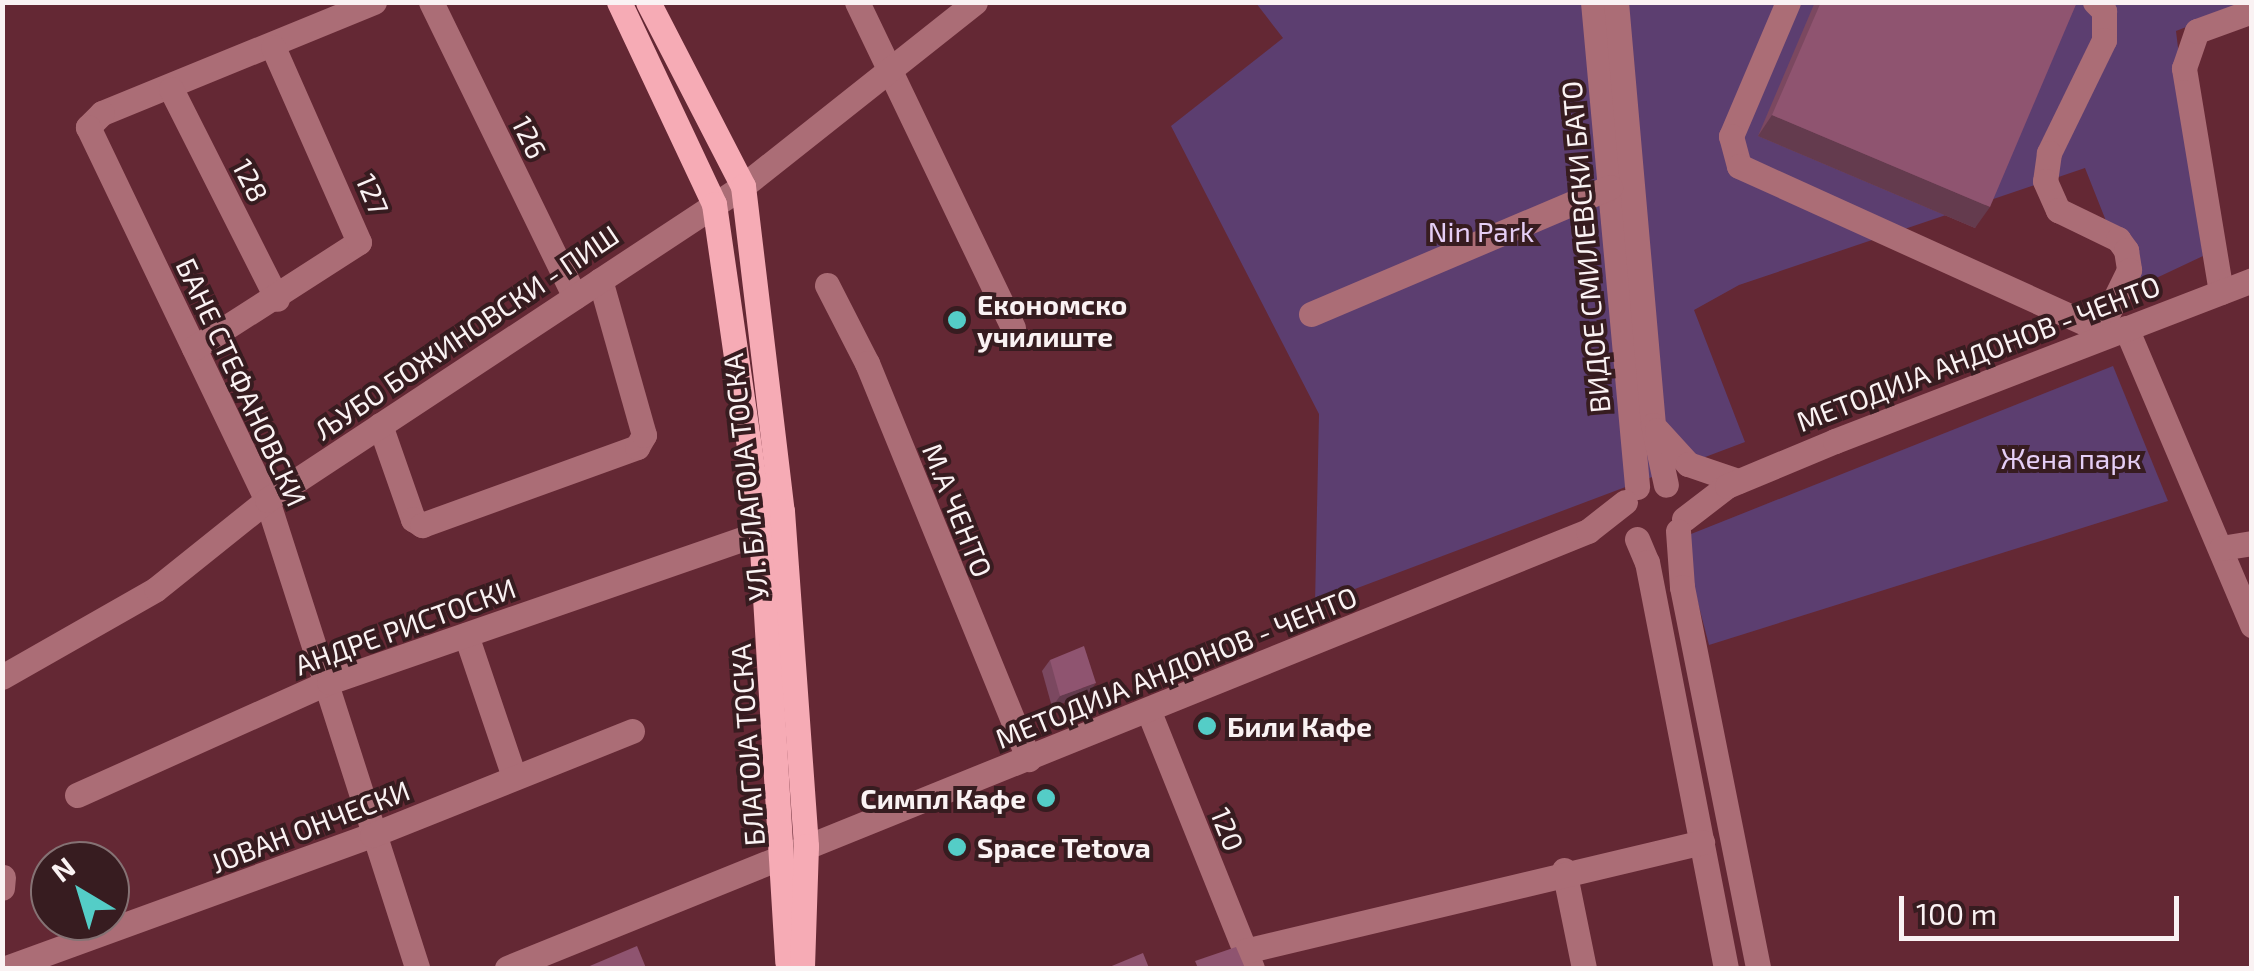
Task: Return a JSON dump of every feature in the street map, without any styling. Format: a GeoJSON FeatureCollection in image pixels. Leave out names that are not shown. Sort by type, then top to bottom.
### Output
{"type":"FeatureCollection","features":[{"type":"Feature","properties":{"kind":"main road","name":"БЛАГОЈА ТОСКА"},"geometry":{"type":"LineString","coordinates":[[619,2],[714,204],[762,532],[796,851],[786,968]]}},
{"type":"Feature","properties":{"kind":"main road","name":"УЛ. БЛАГОЈА ТОСКА"},"geometry":{"type":"LineString","coordinates":[[648,2],[743,186],[782,511],[802,968]]}},
{"type":"Feature","properties":{"kind":"street","name":"БАНЕ СТЕФАНОВСКИ"},"geometry":{"type":"LineString","coordinates":[[374,2],[172,89],[95,116],[88,126],[268,500],[329,682],[372,835],[416,968]]}},
{"type":"Feature","properties":{"kind":"street","name":"126"},"geometry":{"type":"LineString","coordinates":[[432,2],[574,297]]}},
{"type":"Feature","properties":{"kind":"street"},"geometry":{"type":"LineString","coordinates":[[858,2],[1013,327]]}},
{"type":"Feature","properties":{"kind":"street","name":"ЉУБО БОЖИНОВСКИ - ПИШ"},"geometry":{"type":"LineString","coordinates":[[2,678],[156,589],[268,500],[743,186],[975,2]]}},
{"type":"Feature","properties":{"kind":"street","name":"ВИДОЕ СМИЛЕВСКИ БАТО"},"geometry":{"type":"LineString","coordinates":[[1592,2],[1610,187],[1633,536]]}},
{"type":"Feature","properties":{"kind":"street","name":"ВИДОЕ СМИЛЕВСКИ БАТО"},"geometry":{"type":"LineString","coordinates":[[1616,2],[1653,426],[1681,525]]}},
{"type":"Feature","properties":{"kind":"street"},"geometry":{"type":"LineString","coordinates":[[1788,2],[1731,136],[1739,166],[2112,329],[2221,548],[2252,625]]}},
{"type":"Feature","properties":{"kind":"street"},"geometry":{"type":"LineString","coordinates":[[2095,2],[2104,12],[2104,40],[2050,153],[2045,180],[2058,210],[2126,250],[2129,270],[2112,329]]}},
{"type":"Feature","properties":{"kind":"street"},"geometry":{"type":"LineString","coordinates":[[2221,292],[2184,68],[2197,31],[2250,13]]}},
{"type":"Feature","properties":{"kind":"street","name":"127"},"geometry":{"type":"LineString","coordinates":[[194,348],[277,299],[359,242],[273,47]]}},
{"type":"Feature","properties":{"kind":"street","name":"128"},"geometry":{"type":"LineString","coordinates":[[172,89],[277,299]]}},
{"type":"Feature","properties":{"kind":"street"},"geometry":{"type":"LineString","coordinates":[[1311,314],[1610,187]]}},
{"type":"Feature","properties":{"kind":"street"},"geometry":{"type":"LineString","coordinates":[[380,425],[413,519],[422,525],[637,447],[644,435],[600,280]]}},
{"type":"Feature","properties":{"kind":"street","name":"МЕТОДИЈА АНДОНОВ - ЧЕНТО"},"geometry":{"type":"LineString","coordinates":[[1588,531],[1633,536],[1659,544],[1733,484],[2112,329],[2252,280]]}},
{"type":"Feature","properties":{"kind":"street","name":"М.А ЧЕНТО"},"geometry":{"type":"LineString","coordinates":[[828,285],[867,364],[1030,758]]}},
{"type":"Feature","properties":{"kind":"street"},"geometry":{"type":"LineString","coordinates":[[1653,426],[1688,464],[1733,484]]}},
{"type":"Feature","properties":{"kind":"street","name":"МЕТОДИЈА АНДОНОВ - ЧЕНТО"},"geometry":{"type":"LineString","coordinates":[[507,968],[1588,531],[1631,495],[1733,484]]}},
{"type":"Feature","properties":{"kind":"street"},"geometry":{"type":"LineString","coordinates":[[1681,525],[1679,572],[1758,968]]}},
{"type":"Feature","properties":{"kind":"street","name":"АНДРЕ РИСТОСКИ"},"geometry":{"type":"LineString","coordinates":[[77,795],[329,682],[762,532]]}},
{"type":"Feature","properties":{"kind":"street"},"geometry":{"type":"LineString","coordinates":[[1633,536],[1648,562],[1726,968]]}},
{"type":"Feature","properties":{"kind":"street"},"geometry":{"type":"LineString","coordinates":[[2221,548],[2252,543]]}},
{"type":"Feature","properties":{"kind":"street"},"geometry":{"type":"LineString","coordinates":[[466,634],[514,777]]}},
{"type":"Feature","properties":{"kind":"street","name":"120"},"geometry":{"type":"LineString","coordinates":[[1148,712],[1249,960]]}},
{"type":"Feature","properties":{"kind":"street","name":"ЈОВАН ОНЧЕСКИ"},"geometry":{"type":"LineString","coordinates":[[6,968],[372,835],[632,731]]}},
{"type":"Feature","properties":{"kind":"street"},"geometry":{"type":"LineString","coordinates":[[1249,960],[1564,870],[1702,842]]}},
{"type":"Feature","properties":{"kind":"street"},"geometry":{"type":"LineString","coordinates":[[1564,870],[1584,968]]}},
{"type":"Feature","properties":{"kind":"street"},"geometry":{"type":"LineString","coordinates":[[2,888],[3,877]]}},
{"type":"Feature","properties":{"kind":"green space","name":"Nin Park"},"geometry":{"type":"Polygon","coordinates":[[[1256,3],[2247,3],[2176,31],[2203,256],[2133,289],[2085,168],[1739,285],[1694,310],[1745,442],[1315,604],[1319,414],[1171,126],[1283,38],[1256,3]]]}},
{"type":"Feature","properties":{"kind":"green space","name":"Жена парк"},"geometry":{"type":"Polygon","coordinates":[[[2113,366],[2168,501],[1709,645],[1681,538],[2113,366]]]}},
{"type":"Feature","properties":{"kind":"building"},"geometry":{"type":"Polygon","coordinates":[[[1821,2],[2077,2],[1990,207],[1772,115],[1821,2]]]}},
{"type":"Feature","properties":{"kind":"building"},"geometry":{"type":"Polygon","coordinates":[[[1084,646],[1096,683],[1060,696],[1050,660],[1084,646]]]}},
{"type":"Feature","properties":{"kind":"building"},"geometry":{"type":"Polygon","coordinates":[[[637,946],[646,968],[585,968],[637,946]]]}},
{"type":"Feature","properties":{"kind":"building"},"geometry":{"type":"Polygon","coordinates":[[[1236,947],[1245,968],[1198,968],[1195,961],[1236,947]]]}},
{"type":"Feature","properties":{"kind":"building"},"geometry":{"type":"Polygon","coordinates":[[[1143,953],[1149,968],[1107,968],[1143,953]]]}},
{"type":"Feature","properties":{"kind":"place","name":"Економско училиште"},"geometry":{"type":"Point","coordinates":[957,320]}},
{"type":"Feature","properties":{"kind":"place","name":"Били Кафе"},"geometry":{"type":"Point","coordinates":[1207,726]}},
{"type":"Feature","properties":{"kind":"place","name":"Симпл Кафе"},"geometry":{"type":"Point","coordinates":[1046,798]}},
{"type":"Feature","properties":{"kind":"place","name":"Space Tetova"},"geometry":{"type":"Point","coordinates":[957,847]}}]}
